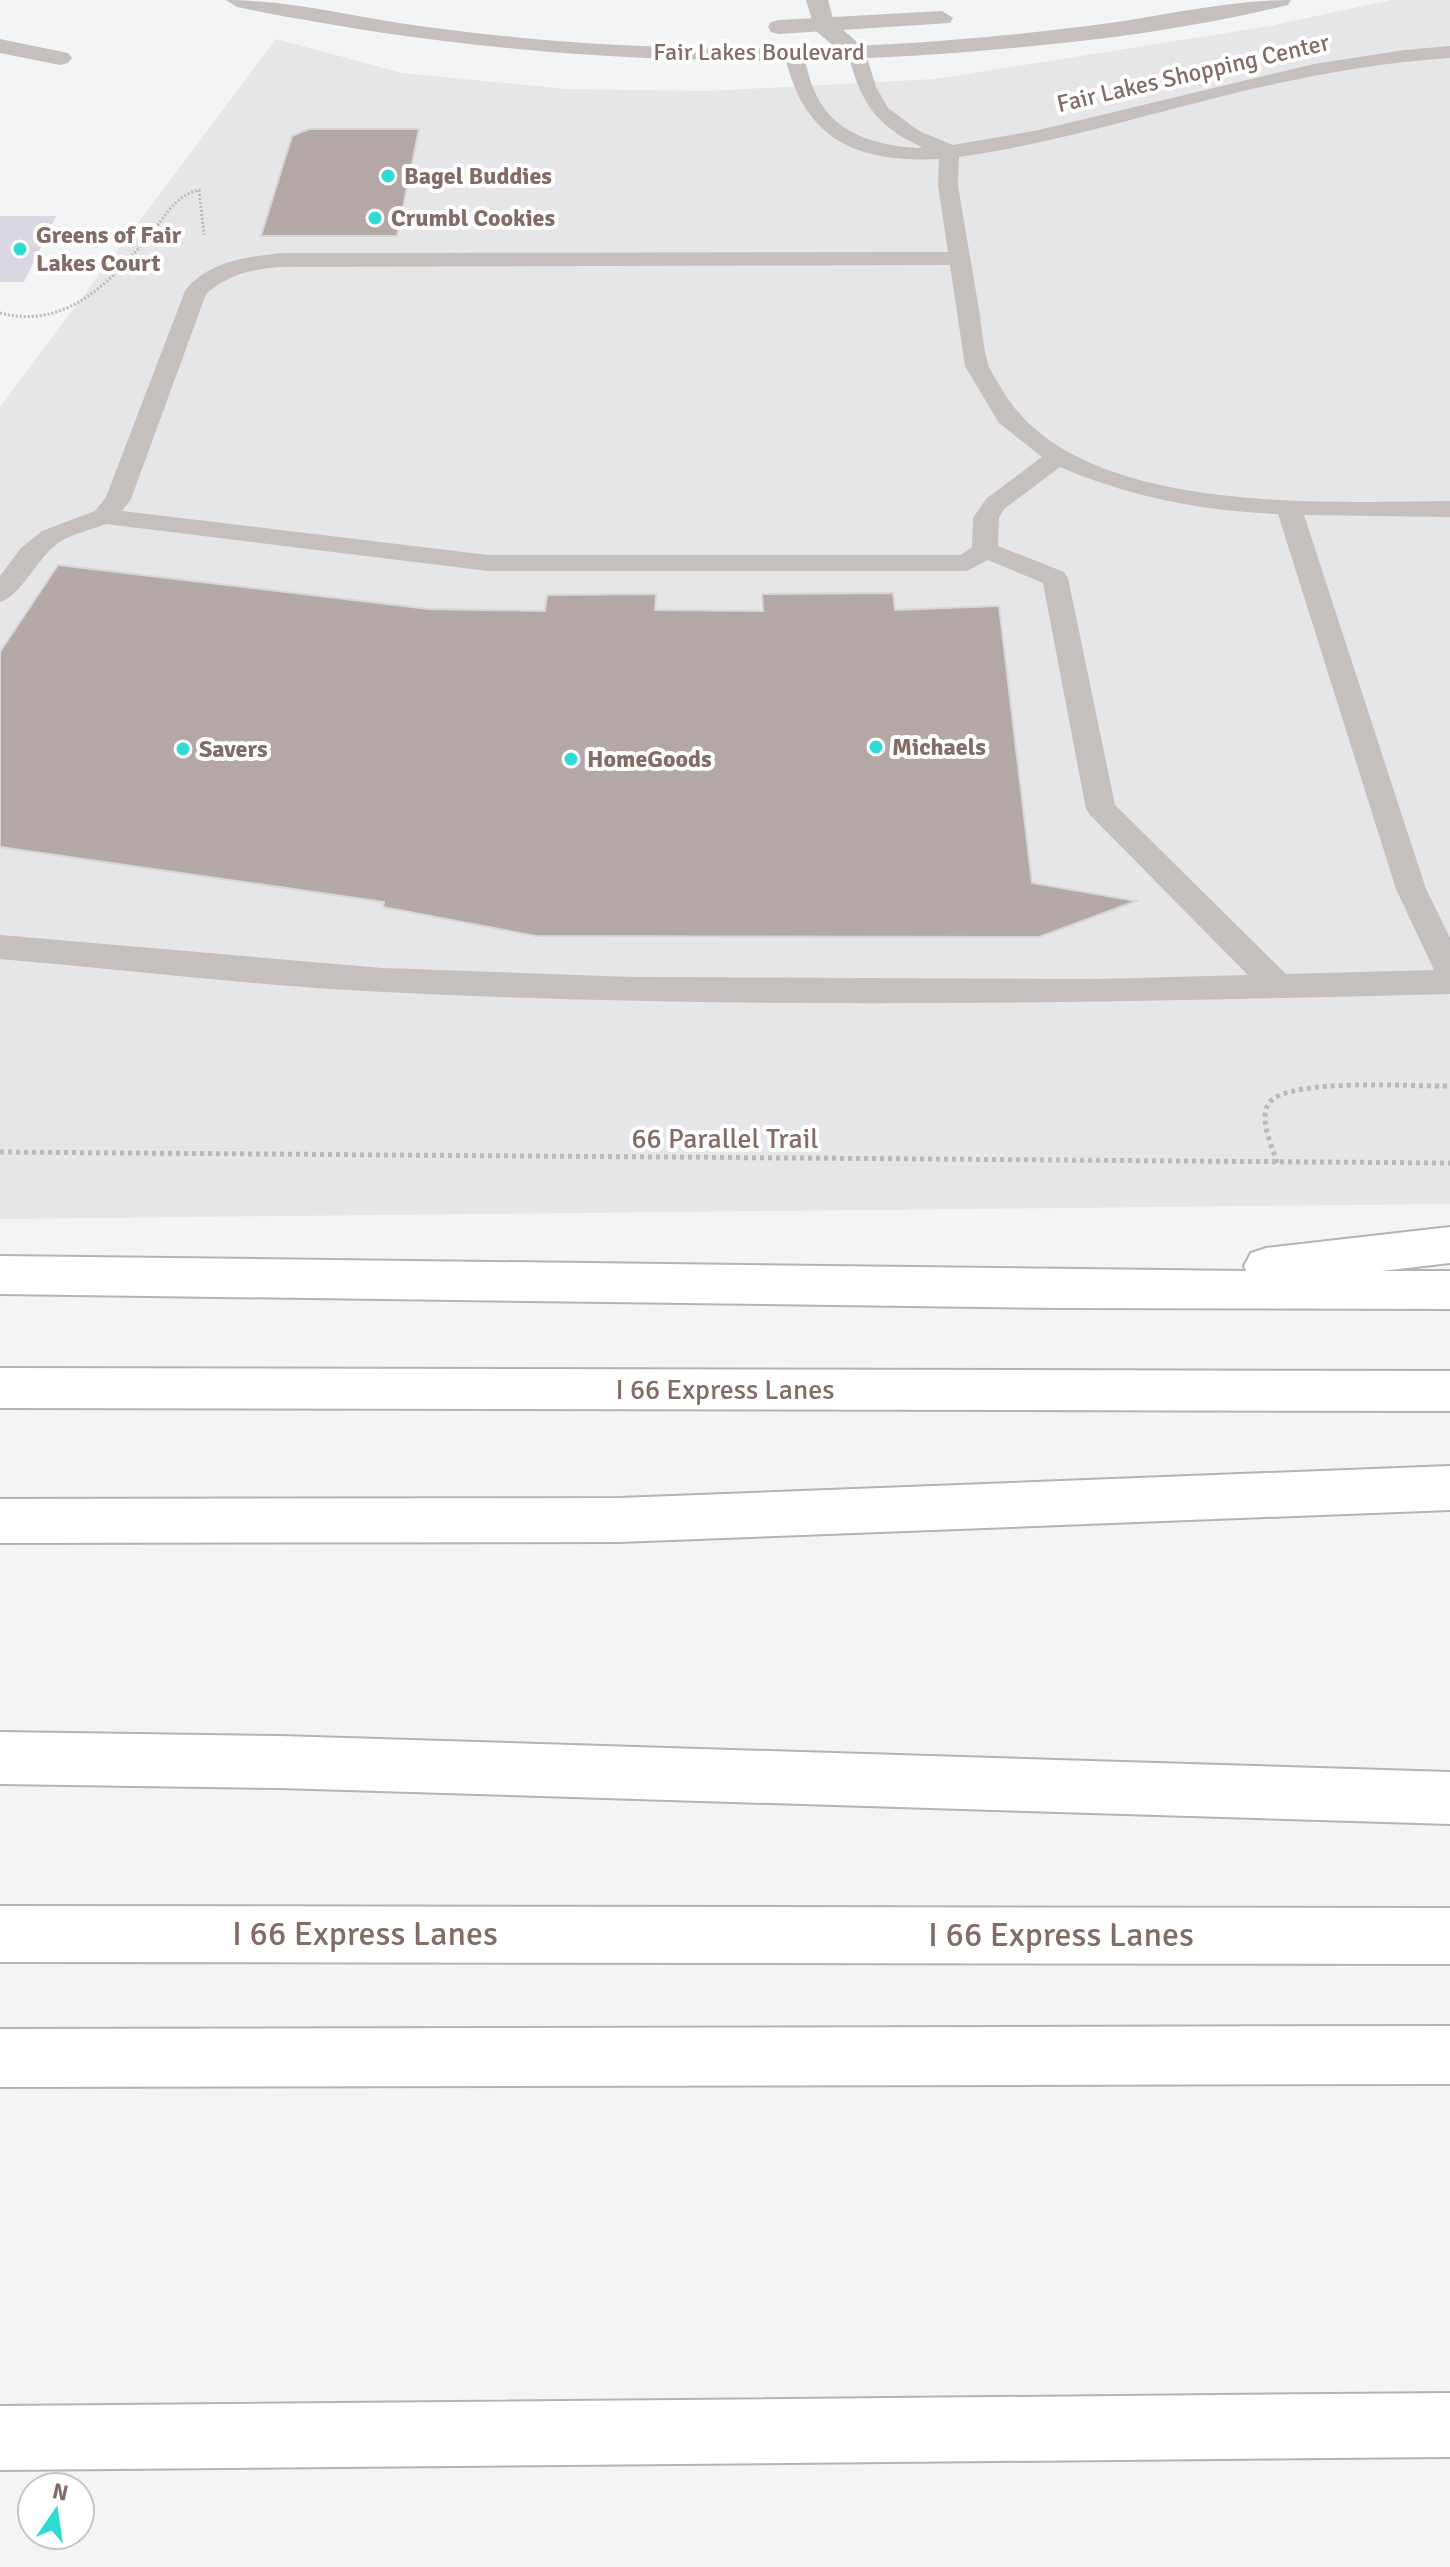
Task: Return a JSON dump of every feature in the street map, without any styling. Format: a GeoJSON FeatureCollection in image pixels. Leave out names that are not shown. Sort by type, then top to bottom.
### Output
{"type":"FeatureCollection","features":[{"type":"Feature","properties":{"kind":"highway"},"geometry":{"type":"LineString","coordinates":[[1061,1289],[1450,1245]]}},
{"type":"Feature","properties":{"kind":"highway"},"geometry":{"type":"LineString","coordinates":[[0,1275],[1061,1289],[1450,1290]]}},
{"type":"Feature","properties":{"kind":"highway","name":"I 66 Express Lanes"},"geometry":{"type":"LineString","coordinates":[[0,1388],[1450,1391]]}},
{"type":"Feature","properties":{"kind":"highway"},"geometry":{"type":"LineString","coordinates":[[0,1521],[619,1520],[1450,1488]]}},
{"type":"Feature","properties":{"kind":"highway"},"geometry":{"type":"LineString","coordinates":[[0,1758],[296,1762],[1450,1798]]}},
{"type":"Feature","properties":{"kind":"highway","name":"I 66 Express Lanes"},"geometry":{"type":"LineString","coordinates":[[0,1934],[1450,1936]]}},
{"type":"Feature","properties":{"kind":"highway"},"geometry":{"type":"LineString","coordinates":[[0,2058],[1450,2055]]}},
{"type":"Feature","properties":{"kind":"highway"},"geometry":{"type":"LineString","coordinates":[[0,2438],[1450,2425]]}},
{"type":"Feature","properties":{"kind":"street","name":"Fair Lakes Boulevard"},"geometry":{"type":"LineString","coordinates":[[237,0],[348,22],[472,39],[673,54],[794,56],[858,55],[1140,28],[1280,0]]}},
{"type":"Feature","properties":{"kind":"street"},"geometry":{"type":"LineString","coordinates":[[817,0],[823,25],[858,55]]}},
{"type":"Feature","properties":{"kind":"street","name":"Fair Lakes Boulevard"},"geometry":{"type":"LineString","coordinates":[[759,27],[961,17]]}},
{"type":"Feature","properties":{"kind":"street"},"geometry":{"type":"LineString","coordinates":[[794,56],[823,25]]}},
{"type":"Feature","properties":{"kind":"street"},"geometry":{"type":"LineString","coordinates":[[0,46],[60,58]]}},
{"type":"Feature","properties":{"kind":"lane","name":"Fair Lakes Shopping Center"},"geometry":{"type":"LineString","coordinates":[[794,56],[800,87],[826,125],[846,139],[867,147],[921,155],[1021,139],[1347,63],[1450,52]]}},
{"type":"Feature","properties":{"kind":"lane"},"geometry":{"type":"LineString","coordinates":[[858,55],[868,93],[879,109],[920,140],[949,151],[948,185],[977,366],[985,390],[1000,413],[1027,437],[1058,457],[1098,475],[1150,491],[1205,502],[1450,509]]}},
{"type":"Feature","properties":{"kind":"lane"},"geometry":{"type":"LineString","coordinates":[[104,516],[118,499],[196,291],[215,275],[248,263],[398,259],[961,258]]}},
{"type":"Feature","properties":{"kind":"lane"},"geometry":{"type":"LineString","coordinates":[[985,550],[986,518],[995,504],[1058,457]]}},
{"type":"Feature","properties":{"kind":"lane"},"geometry":{"type":"LineString","coordinates":[[1288,506],[1411,889],[1450,971]]}},
{"type":"Feature","properties":{"kind":"lane"},"geometry":{"type":"LineString","coordinates":[[0,594],[30,554],[51,536],[104,516],[488,563],[967,563],[985,550]]}},
{"type":"Feature","properties":{"kind":"lane"},"geometry":{"type":"LineString","coordinates":[[985,550],[1055,578],[1101,809],[1277,985]]}},
{"type":"Feature","properties":{"kind":"lane"},"geometry":{"type":"LineString","coordinates":[[0,947],[382,980],[632,989],[1098,991],[1450,982]]}},
{"type":"Feature","properties":{"kind":"path"},"geometry":{"type":"LineString","coordinates":[[0,313],[37,319],[71,307],[106,281],[183,194],[199,190],[206,247]]}},
{"type":"Feature","properties":{"kind":"path"},"geometry":{"type":"LineString","coordinates":[[1277,1163],[1267,1121],[1268,1104],[1279,1092],[1307,1086],[1450,1086]]}},
{"type":"Feature","properties":{"kind":"path","name":"66 Parallel Trail"},"geometry":{"type":"LineString","coordinates":[[0,1152],[1450,1163]]}},
{"type":"Feature","properties":{"kind":"shaded area"},"geometry":{"type":"Polygon","coordinates":[[[1391,0],[1450,0],[1450,1204],[0,1219],[0,407],[276,39],[402,73],[567,89],[708,91],[935,79],[1270,26],[1391,0]]]}},
{"type":"Feature","properties":{"kind":"shaded area","name":"Greens of Fair Lakes Court"},"geometry":{"type":"Polygon","coordinates":[[[0,216],[56,216],[24,282],[0,282],[0,216]]]}},
{"type":"Feature","properties":{"kind":"building"},"geometry":{"type":"Polygon","coordinates":[[[309,129],[419,129],[397,236],[261,236],[292,136],[309,129]]]}},
{"type":"Feature","properties":{"kind":"building"},"geometry":{"type":"Polygon","coordinates":[[[58,565],[429,609],[545,611],[547,595],[656,594],[655,610],[763,611],[762,594],[893,593],[895,610],[999,606],[1032,883],[1136,901],[1039,937],[536,936],[383,907],[384,902],[0,847],[0,652],[58,565]]]}},
{"type":"Feature","properties":{"kind":"place","name":"Bagel Buddies"},"geometry":{"type":"Point","coordinates":[388,176]}},
{"type":"Feature","properties":{"kind":"place","name":"Crumbl Cookies"},"geometry":{"type":"Point","coordinates":[375,218]}},
{"type":"Feature","properties":{"kind":"place","name":"Greens of Fair Lakes Court"},"geometry":{"type":"Point","coordinates":[20,249]}},
{"type":"Feature","properties":{"kind":"place","name":"Michaels"},"geometry":{"type":"Point","coordinates":[876,747]}},
{"type":"Feature","properties":{"kind":"place","name":"Savers"},"geometry":{"type":"Point","coordinates":[183,749]}},
{"type":"Feature","properties":{"kind":"place","name":"HomeGoods"},"geometry":{"type":"Point","coordinates":[571,759]}}]}
